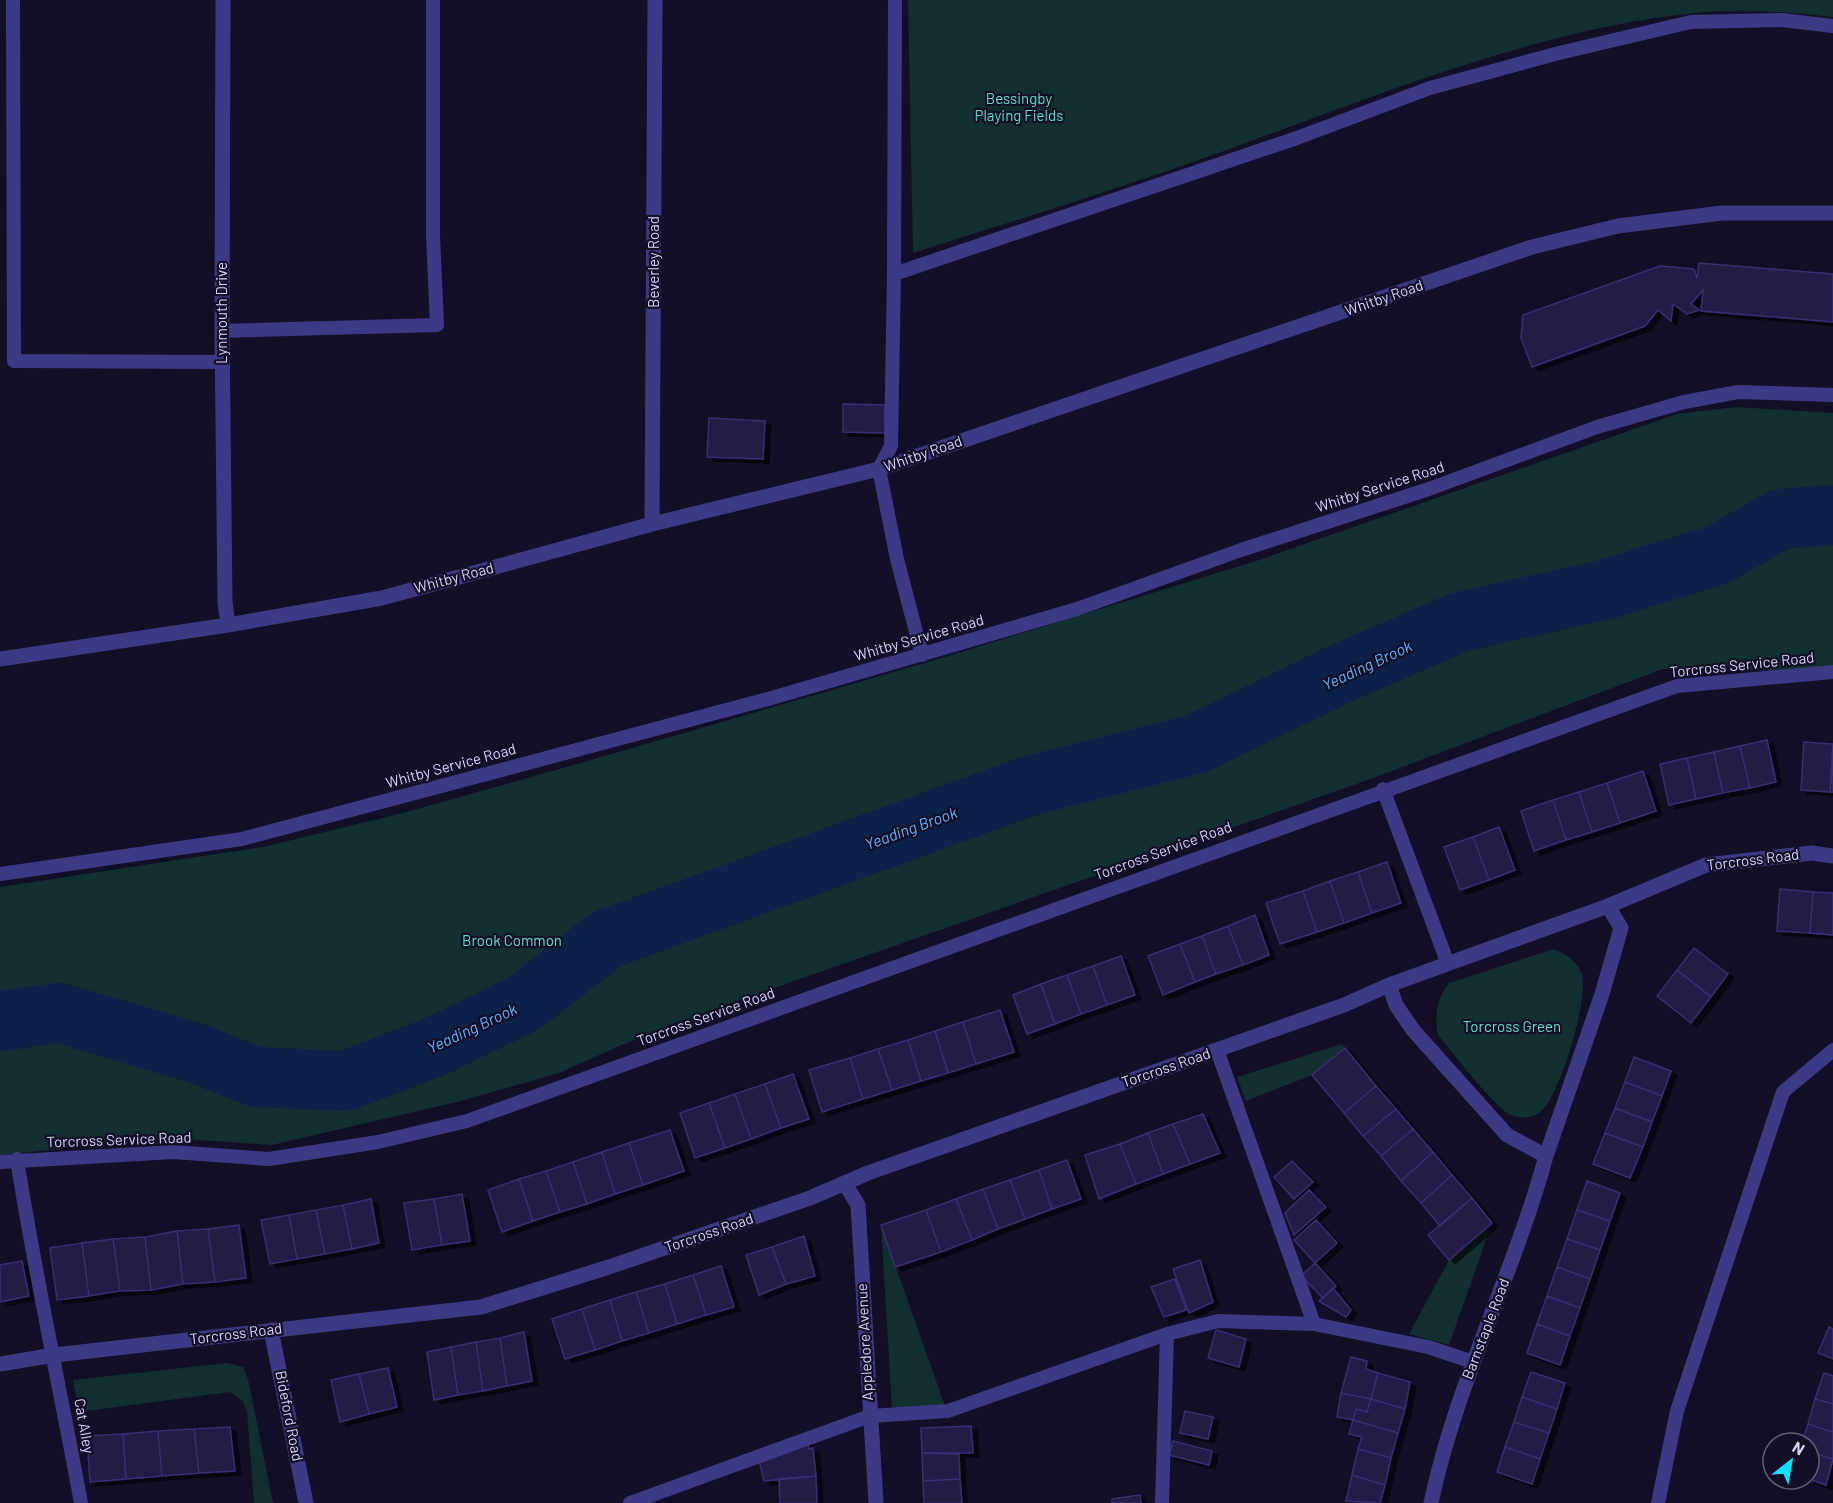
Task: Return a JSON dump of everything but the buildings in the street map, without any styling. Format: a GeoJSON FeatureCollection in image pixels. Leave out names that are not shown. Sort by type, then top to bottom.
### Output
{"type":"FeatureCollection","features":[{"type":"Feature","properties":{"kind":"street","name":"Lynmouth Drive"},"geometry":{"type":"LineString","coordinates":[[223,0],[222,362],[225,602],[228,625]]}},
{"type":"Feature","properties":{"kind":"street","name":"Beverley Road"},"geometry":{"type":"LineString","coordinates":[[652,524],[655,0]]}},
{"type":"Feature","properties":{"kind":"street","name":"Whitby Road"},"geometry":{"type":"LineString","coordinates":[[0,659],[228,625],[382,597],[652,524],[879,469],[1532,247],[1618,226],[1722,213],[1833,213]]}},
{"type":"Feature","properties":{"kind":"street","name":"Torcross Road"},"geometry":{"type":"LineString","coordinates":[[0,1364],[54,1355],[481,1307],[609,1268],[845,1184],[868,1173],[1344,1005],[1389,985],[1608,906],[1706,865],[1812,853],[1833,856]]}},
{"type":"Feature","properties":{"kind":"street"},"geometry":{"type":"LineString","coordinates":[[1389,985],[1396,1005],[1413,1030],[1507,1135],[1546,1156],[1602,994],[1621,928],[1608,906]]}},
{"type":"Feature","properties":{"kind":"street","name":"Barnstaple Road"},"geometry":{"type":"LineString","coordinates":[[1431,1503],[1441,1455],[1473,1362],[1532,1210],[1546,1156]]}},
{"type":"Feature","properties":{"kind":"street","name":"Appledore Avenue"},"geometry":{"type":"LineString","coordinates":[[845,1184],[858,1205],[876,1503]]}},
{"type":"Feature","properties":{"kind":"street","name":"Bideford Road"},"geometry":{"type":"LineString","coordinates":[[271,1330],[306,1503]]}},
{"type":"Feature","properties":{"kind":"lane"},"geometry":{"type":"LineString","coordinates":[[13,0],[7,361],[222,362]]}},
{"type":"Feature","properties":{"kind":"lane"},"geometry":{"type":"LineString","coordinates":[[222,331],[437,325],[433,235],[433,0]]}},
{"type":"Feature","properties":{"kind":"lane"},"geometry":{"type":"LineString","coordinates":[[895,0],[891,446],[879,469],[897,559],[922,655]]}},
{"type":"Feature","properties":{"kind":"lane"},"geometry":{"type":"LineString","coordinates":[[894,274],[1297,138],[1430,88],[1548,56],[1691,22],[1782,20],[1833,26]]}},
{"type":"Feature","properties":{"kind":"lane","name":"Whitby Service Road"},"geometry":{"type":"LineString","coordinates":[[0,874],[242,839],[633,736],[922,655],[1077,609],[1241,550],[1426,490],[1597,427],[1673,405],[1738,392],[1833,395]]}},
{"type":"Feature","properties":{"kind":"lane","name":"Torcross Service Road"},"geometry":{"type":"LineString","coordinates":[[0,1162],[17,1159],[173,1152],[269,1159],[378,1142],[467,1121],[1383,789],[1677,686],[1833,672]]}},
{"type":"Feature","properties":{"kind":"lane"},"geometry":{"type":"LineString","coordinates":[[1383,789],[1448,964]]}},
{"type":"Feature","properties":{"kind":"lane"},"geometry":{"type":"LineString","coordinates":[[1217,1050],[1314,1324]]}},
{"type":"Feature","properties":{"kind":"lane"},"geometry":{"type":"LineString","coordinates":[[1658,1503],[1677,1411],[1783,1092],[1833,1050]]}},
{"type":"Feature","properties":{"kind":"lane"},"geometry":{"type":"LineString","coordinates":[[17,1159],[27,1227],[54,1355]]}},
{"type":"Feature","properties":{"kind":"lane"},"geometry":{"type":"LineString","coordinates":[[630,1503],[870,1416],[948,1411],[1167,1334],[1218,1321],[1314,1324],[1428,1347],[1473,1362]]}},
{"type":"Feature","properties":{"kind":"lane"},"geometry":{"type":"LineString","coordinates":[[1162,1503],[1167,1334]]}},
{"type":"Feature","properties":{"kind":"lane","name":"Cat Alley"},"geometry":{"type":"LineString","coordinates":[[54,1355],[81,1503]]}},
{"type":"Feature","properties":{"kind":"green space","name":"Bessingby Playing Fields"},"geometry":{"type":"Polygon","coordinates":[[[908,0],[1833,0],[1833,17],[1764,11],[1694,13],[1635,21],[1515,49],[1397,88],[1147,178],[913,253],[908,0]]]}},
{"type":"Feature","properties":{"kind":"green space","name":"Brook Common"},"geometry":{"type":"Polygon","coordinates":[[[1736,407],[1833,413],[1833,671],[1663,669],[1368,780],[666,1026],[556,1074],[461,1101],[272,1145],[168,1138],[0,1155],[0,887],[263,847],[403,813],[932,661],[1256,561],[1677,414],[1736,407]]]}},
{"type":"Feature","properties":{"kind":"green space","name":"Torcross Green"},"geometry":{"type":"Polygon","coordinates":[[[1554,949],[1566,955],[1581,972],[1583,984],[1577,1023],[1564,1069],[1547,1104],[1535,1115],[1524,1118],[1516,1117],[1494,1101],[1438,1035],[1436,1021],[1438,1008],[1449,983],[1554,949]]]}},
{"type":"Feature","properties":{"kind":"green space"},"geometry":{"type":"Polygon","coordinates":[[[1342,1044],[1345,1048],[1312,1075],[1246,1101],[1237,1077],[1342,1044]]]}},
{"type":"Feature","properties":{"kind":"green space"},"geometry":{"type":"Polygon","coordinates":[[[1492,1223],[1449,1345],[1409,1334],[1449,1260],[1492,1223]]]}},
{"type":"Feature","properties":{"kind":"green space"},"geometry":{"type":"Polygon","coordinates":[[[881,1225],[945,1406],[892,1409],[881,1225]]]}},
{"type":"Feature","properties":{"kind":"green space"},"geometry":{"type":"Polygon","coordinates":[[[227,1363],[243,1367],[248,1379],[273,1503],[254,1503],[247,1411],[243,1401],[230,1392],[79,1412],[73,1380],[227,1363]]]}},
{"type":"Feature","properties":{"kind":"waterway","name":"Yeading Brook"},"geometry":{"type":"LineString","coordinates":[[0,1021],[60,1013],[196,1053],[256,1077],[345,1081],[432,1048],[523,1004],[607,939],[1032,785],[1196,744],[1342,673],[1460,622],[1604,590],[1717,555],[1781,519],[1833,515]]}}]}
